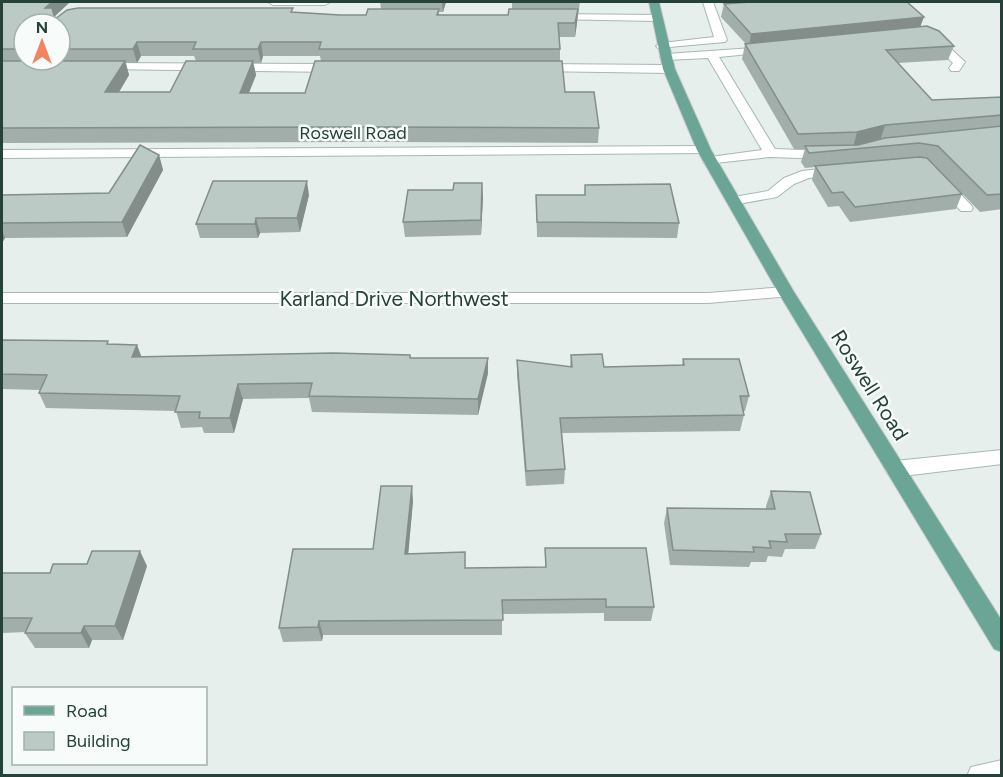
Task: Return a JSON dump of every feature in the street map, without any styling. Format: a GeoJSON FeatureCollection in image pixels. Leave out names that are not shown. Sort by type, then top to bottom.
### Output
{"type":"FeatureCollection","features":[{"type":"Feature","properties":{"kind":"main road","name":"Roswell Road"},"geometry":{"type":"LineString","coordinates":[[655,10],[666,57],[707,155],[786,292],[1002,642]]}},
{"type":"Feature","properties":{"kind":"street"},"geometry":{"type":"LineString","coordinates":[[273,2],[325,2]]}},
{"type":"Feature","properties":{"kind":"street"},"geometry":{"type":"LineString","coordinates":[[666,57],[721,40],[708,2]]}},
{"type":"Feature","properties":{"kind":"street"},"geometry":{"type":"LineString","coordinates":[[538,17],[655,10]]}},
{"type":"Feature","properties":{"kind":"street"},"geometry":{"type":"LineString","coordinates":[[924,35],[939,42],[959,62],[955,68]]}},
{"type":"Feature","properties":{"kind":"street"},"geometry":{"type":"LineString","coordinates":[[521,68],[666,57],[713,56],[783,49]]}},
{"type":"Feature","properties":{"kind":"street"},"geometry":{"type":"LineString","coordinates":[[713,56],[770,153]]}},
{"type":"Feature","properties":{"kind":"street"},"geometry":{"type":"LineString","coordinates":[[95,67],[355,68]]}},
{"type":"Feature","properties":{"kind":"street","name":"Roswell Road"},"geometry":{"type":"LineString","coordinates":[[2,154],[707,155]]}},
{"type":"Feature","properties":{"kind":"street"},"geometry":{"type":"LineString","coordinates":[[707,155],[842,154]]}},
{"type":"Feature","properties":{"kind":"street"},"geometry":{"type":"LineString","coordinates":[[733,201],[772,194],[789,181],[807,174],[853,170]]}},
{"type":"Feature","properties":{"kind":"street"},"geometry":{"type":"LineString","coordinates":[[935,176],[966,208]]}},
{"type":"Feature","properties":{"kind":"street","name":"Karland Drive Northwest"},"geometry":{"type":"LineString","coordinates":[[2,298],[708,298],[786,292]]}},
{"type":"Feature","properties":{"kind":"street"},"geometry":{"type":"LineString","coordinates":[[895,469],[1002,457]]}},
{"type":"Feature","properties":{"kind":"street"},"geometry":{"type":"LineString","coordinates":[[980,776],[1002,773]]}},
{"type":"Feature","properties":{"kind":"building"},"geometry":{"type":"Polygon","coordinates":[[[2,2],[52,2],[45,8],[52,8],[53,12],[12,12],[12,49],[2,49],[2,2]]]}},
{"type":"Feature","properties":{"kind":"building"},"geometry":{"type":"Polygon","coordinates":[[[907,2],[924,17],[751,34],[724,4],[907,2]]]}},
{"type":"Feature","properties":{"kind":"building"},"geometry":{"type":"Polygon","coordinates":[[[78,8],[293,8],[291,12],[340,15],[366,15],[368,9],[439,9],[437,15],[508,15],[509,9],[578,9],[575,23],[558,23],[560,49],[319,49],[321,42],[261,42],[258,49],[193,49],[196,42],[137,42],[133,49],[72,49],[72,12],[64,12],[78,8]]]}},
{"type":"Feature","properties":{"kind":"building"},"geometry":{"type":"Polygon","coordinates":[[[927,26],[939,31],[954,46],[886,50],[932,100],[1002,97],[1002,115],[885,125],[857,132],[798,134],[745,44],[927,26]]]}},
{"type":"Feature","properties":{"kind":"building"},"geometry":{"type":"Polygon","coordinates":[[[2,61],[12,61],[12,72],[72,72],[72,61],[125,61],[105,92],[170,92],[186,61],[253,61],[240,93],[305,93],[315,61],[562,61],[565,92],[594,92],[599,128],[381,127],[2,128],[2,61]]]}},
{"type":"Feature","properties":{"kind":"building"},"geometry":{"type":"Polygon","coordinates":[[[1002,126],[1002,194],[987,195],[938,146],[919,143],[809,153],[805,146],[858,145],[885,138],[1002,126]]]}},
{"type":"Feature","properties":{"kind":"building"},"geometry":{"type":"Polygon","coordinates":[[[140,145],[159,155],[122,222],[2,223],[2,195],[109,193],[140,145]]]}},
{"type":"Feature","properties":{"kind":"building"},"geometry":{"type":"Polygon","coordinates":[[[927,158],[962,194],[855,207],[843,192],[832,193],[815,166],[927,158]]]}},
{"type":"Feature","properties":{"kind":"building"},"geometry":{"type":"Polygon","coordinates":[[[213,181],[307,181],[297,218],[256,218],[255,224],[196,224],[213,181]]]}},
{"type":"Feature","properties":{"kind":"building"},"geometry":{"type":"Polygon","coordinates":[[[454,183],[482,183],[481,220],[403,222],[408,190],[453,190],[454,183]]]}},
{"type":"Feature","properties":{"kind":"building"},"geometry":{"type":"Polygon","coordinates":[[[670,184],[679,223],[537,222],[536,195],[585,195],[585,185],[670,184]]]}},
{"type":"Feature","properties":{"kind":"building"},"geometry":{"type":"Polygon","coordinates":[[[2,340],[108,341],[107,344],[137,345],[132,357],[333,353],[410,355],[410,358],[488,358],[478,399],[309,396],[312,383],[238,384],[230,418],[199,418],[200,412],[175,412],[180,396],[39,393],[47,375],[2,374],[2,340]]]}},
{"type":"Feature","properties":{"kind":"building"},"geometry":{"type":"Polygon","coordinates":[[[602,354],[604,367],[684,365],[683,359],[739,359],[749,396],[740,396],[744,415],[560,418],[565,469],[526,471],[517,360],[572,367],[571,355],[602,354]]]}},
{"type":"Feature","properties":{"kind":"building"},"geometry":{"type":"Polygon","coordinates":[[[381,486],[412,486],[405,554],[465,552],[465,568],[546,567],[545,548],[646,548],[654,607],[606,607],[606,599],[502,600],[503,620],[319,621],[318,627],[279,628],[293,549],[373,549],[381,486]]]}},
{"type":"Feature","properties":{"kind":"building"},"geometry":{"type":"Polygon","coordinates":[[[771,491],[810,492],[821,534],[785,534],[787,542],[769,541],[771,548],[753,547],[754,552],[673,550],[667,508],[775,509],[771,491]]]}},
{"type":"Feature","properties":{"kind":"building"},"geometry":{"type":"Polygon","coordinates":[[[92,551],[140,551],[115,626],[84,626],[81,633],[25,633],[32,618],[2,618],[2,573],[50,573],[53,564],[87,564],[92,551]]]}}]}
